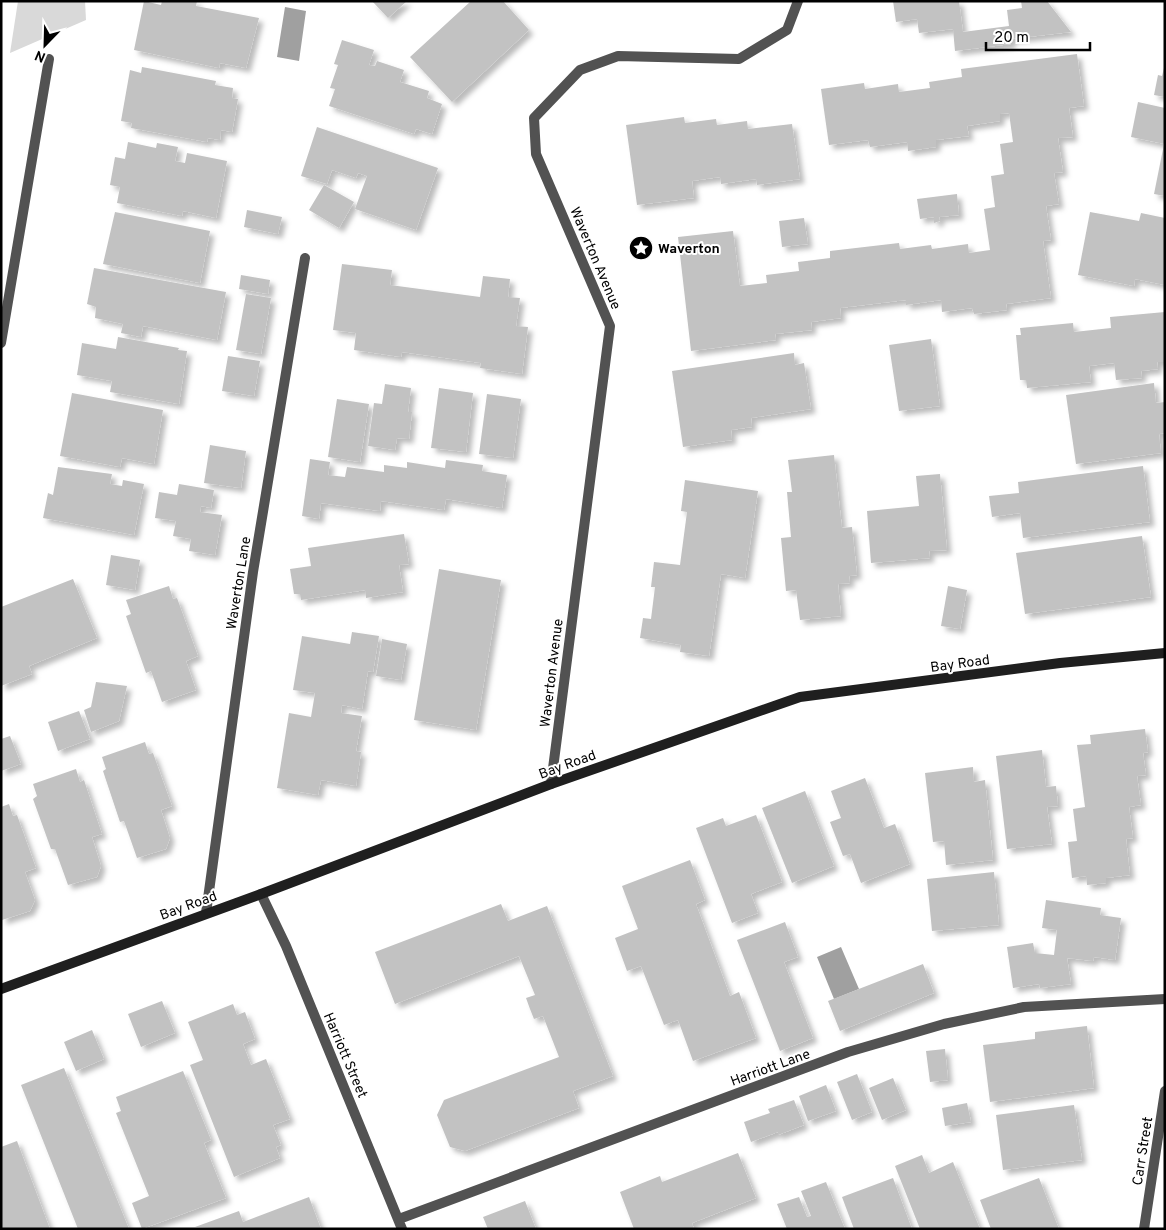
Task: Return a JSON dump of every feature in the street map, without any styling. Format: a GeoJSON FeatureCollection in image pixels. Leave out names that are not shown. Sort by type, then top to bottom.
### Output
{"type":"FeatureCollection","features":[{"type":"Feature","properties":{"kind":"street","name":"Waverton Avenue"},"geometry":{"type":"LineString","coordinates":[[551,784],[610,326],[536,154],[534,118],[580,70],[618,56],[739,59],[787,30],[798,1]]}},
{"type":"Feature","properties":{"kind":"street"},"geometry":{"type":"LineString","coordinates":[[1,342],[49,59]]}},
{"type":"Feature","properties":{"kind":"street","name":"Waverton Lane"},"geometry":{"type":"LineString","coordinates":[[206,913],[253,572],[305,258]]}},
{"type":"Feature","properties":{"kind":"street","name":"Bay Road"},"geometry":{"type":"LineString","coordinates":[[1,989],[261,894],[551,784],[800,697],[1060,663],[1165,653]]}},
{"type":"Feature","properties":{"kind":"street","name":"Harriott Street"},"geometry":{"type":"LineString","coordinates":[[261,894],[286,946],[401,1224]]}},
{"type":"Feature","properties":{"kind":"street","name":"Harriott Lane"},"geometry":{"type":"LineString","coordinates":[[401,1224],[848,1052],[936,1027],[1024,1007],[1165,999]]}},
{"type":"Feature","properties":{"kind":"street","name":"Carr Street"},"geometry":{"type":"LineString","coordinates":[[1144,1229],[1165,1091]]}},
{"type":"Feature","properties":{"kind":"street"},"geometry":{"type":"LineString","coordinates":[[1146,1216],[1152,1229]]}},
{"type":"Feature","properties":{"kind":"shaded area"},"geometry":{"type":"Polygon","coordinates":[[[18,1],[85,1],[86,20],[10,53],[18,1]]]}},
{"type":"Feature","properties":{"kind":"shaded area"},"geometry":{"type":"Polygon","coordinates":[[[285,7],[306,11],[299,61],[277,57],[285,7]]]}},
{"type":"Feature","properties":{"kind":"shaded area"},"geometry":{"type":"Polygon","coordinates":[[[841,947],[859,989],[834,999],[817,957],[841,947]]]}},
{"type":"Feature","properties":{"kind":"building"},"geometry":{"type":"Polygon","coordinates":[[[144,1],[161,5],[162,1],[197,1],[196,6],[259,18],[246,68],[220,63],[219,68],[134,50],[144,1]]]}},
{"type":"Feature","properties":{"kind":"building"},"geometry":{"type":"Polygon","coordinates":[[[372,1],[407,1],[388,18],[372,1]]]}},
{"type":"Feature","properties":{"kind":"building"},"geometry":{"type":"Polygon","coordinates":[[[471,1],[503,1],[529,30],[452,102],[410,57],[471,1]]]}},
{"type":"Feature","properties":{"kind":"building"},"geometry":{"type":"Polygon","coordinates":[[[893,1],[959,1],[963,32],[1009,26],[1007,10],[1022,8],[1021,1],[1047,1],[1071,32],[1011,39],[1011,44],[955,51],[953,29],[919,33],[917,19],[896,22],[893,1]]]}},
{"type":"Feature","properties":{"kind":"building"},"geometry":{"type":"Polygon","coordinates":[[[342,40],[374,50],[369,65],[375,66],[377,61],[404,70],[400,82],[429,91],[427,98],[442,104],[432,134],[416,129],[414,134],[329,106],[335,89],[330,88],[338,65],[334,64],[342,40]]]}},
{"type":"Feature","properties":{"kind":"building"},"geometry":{"type":"Polygon","coordinates":[[[1077,54],[1084,106],[1069,108],[1073,137],[1058,138],[1063,172],[1054,173],[1059,204],[1046,206],[1051,240],[1043,241],[1051,298],[1006,304],[1007,310],[974,314],[972,308],[942,312],[941,300],[906,305],[906,300],[840,308],[841,318],[811,322],[812,330],[775,334],[776,340],[691,351],[678,237],[733,231],[740,286],[767,283],[766,275],[799,271],[798,262],[830,258],[830,251],[899,243],[900,249],[931,245],[932,249],[968,244],[969,253],[990,250],[984,209],[995,207],[991,176],[1004,174],[1000,144],[1013,142],[1009,113],[1000,114],[1000,121],[967,126],[969,136],[936,140],[936,147],[908,151],[907,142],[870,147],[868,140],[829,145],[821,89],[864,83],[865,89],[898,84],[899,92],[930,88],[929,82],[962,77],[961,69],[1077,54]]]}},
{"type":"Feature","properties":{"kind":"building"},"geometry":{"type":"Polygon","coordinates":[[[142,67],[216,81],[215,85],[233,88],[232,98],[238,99],[232,132],[221,130],[220,140],[208,138],[207,142],[131,128],[132,123],[121,121],[130,70],[141,73],[142,67]]]}},
{"type":"Feature","properties":{"kind":"building"},"geometry":{"type":"Polygon","coordinates":[[[1164,68],[1165,97],[1154,95],[1158,75],[1162,76],[1164,68]]]}},
{"type":"Feature","properties":{"kind":"building"},"geometry":{"type":"Polygon","coordinates":[[[1138,102],[1165,108],[1165,144],[1131,137],[1138,102]]]}},
{"type":"Feature","properties":{"kind":"building"},"geometry":{"type":"Polygon","coordinates":[[[684,117],[685,123],[716,119],[717,125],[747,121],[748,129],[792,124],[800,179],[757,185],[756,179],[721,184],[720,177],[692,181],[694,198],[637,205],[626,125],[684,117]]]}},
{"type":"Feature","properties":{"kind":"building"},"geometry":{"type":"Polygon","coordinates":[[[317,127],[438,168],[416,230],[355,209],[367,176],[358,173],[356,178],[332,170],[327,184],[301,176],[317,127]]]}},
{"type":"Feature","properties":{"kind":"building"},"geometry":{"type":"Polygon","coordinates":[[[128,142],[156,148],[157,143],[178,147],[175,161],[185,163],[187,153],[227,161],[216,218],[183,211],[182,216],[117,203],[120,187],[110,185],[115,157],[125,159],[128,142]]]}},
{"type":"Feature","properties":{"kind":"building"},"geometry":{"type":"Polygon","coordinates":[[[1165,144],[1165,196],[1154,194],[1165,144]]]}},
{"type":"Feature","properties":{"kind":"building"},"geometry":{"type":"Polygon","coordinates":[[[324,185],[354,202],[339,228],[309,210],[324,185]]]}},
{"type":"Feature","properties":{"kind":"building"},"geometry":{"type":"Polygon","coordinates":[[[957,194],[959,215],[939,217],[940,221],[934,223],[934,217],[920,219],[917,199],[957,194]]]}},
{"type":"Feature","properties":{"kind":"building"},"geometry":{"type":"Polygon","coordinates":[[[247,210],[282,217],[278,234],[244,227],[247,210]]]}},
{"type":"Feature","properties":{"kind":"building"},"geometry":{"type":"Polygon","coordinates":[[[115,212],[210,231],[200,283],[103,264],[115,212]]]}},
{"type":"Feature","properties":{"kind":"building"},"geometry":{"type":"Polygon","coordinates":[[[1090,212],[1139,221],[1141,213],[1165,218],[1165,285],[1135,279],[1134,286],[1078,275],[1090,212]]]}},
{"type":"Feature","properties":{"kind":"building"},"geometry":{"type":"Polygon","coordinates":[[[804,218],[808,244],[782,247],[779,221],[804,218]]]}},
{"type":"Feature","properties":{"kind":"building"},"geometry":{"type":"Polygon","coordinates":[[[342,264],[392,270],[390,285],[480,297],[483,276],[510,279],[508,297],[520,298],[516,326],[528,327],[522,374],[480,368],[481,363],[402,352],[401,357],[354,350],[356,333],[333,330],[342,264]]]}},
{"type":"Feature","properties":{"kind":"building"},"geometry":{"type":"Polygon","coordinates":[[[94,268],[226,292],[217,340],[143,326],[141,337],[121,333],[123,324],[95,318],[96,307],[87,304],[94,268]]]}},
{"type":"Feature","properties":{"kind":"building"},"geometry":{"type":"Polygon","coordinates":[[[241,275],[270,280],[268,294],[239,289],[241,275]]]}},
{"type":"Feature","properties":{"kind":"building"},"geometry":{"type":"Polygon","coordinates":[[[246,294],[271,298],[261,354],[236,350],[246,294]]]}},
{"type":"Feature","properties":{"kind":"building"},"geometry":{"type":"Polygon","coordinates":[[[1165,312],[1165,362],[1157,362],[1158,369],[1141,371],[1142,378],[1116,380],[1114,363],[1089,366],[1091,382],[1027,388],[1026,380],[1020,380],[1016,335],[1021,335],[1020,328],[1073,323],[1074,332],[1111,328],[1110,317],[1165,312]]]}},
{"type":"Feature","properties":{"kind":"building"},"geometry":{"type":"Polygon","coordinates":[[[118,337],[187,351],[179,404],[110,392],[112,381],[77,375],[82,343],[116,349],[118,337]]]}},
{"type":"Feature","properties":{"kind":"building"},"geometry":{"type":"Polygon","coordinates":[[[931,339],[940,406],[899,411],[889,345],[931,339]]]}},
{"type":"Feature","properties":{"kind":"building"},"geometry":{"type":"Polygon","coordinates":[[[794,353],[795,365],[804,363],[811,409],[751,418],[752,427],[731,430],[732,440],[683,447],[672,371],[794,353]]]}},
{"type":"Feature","properties":{"kind":"building"},"geometry":{"type":"Polygon","coordinates":[[[228,356],[260,361],[254,396],[222,391],[228,356]]]}},
{"type":"Feature","properties":{"kind":"building"},"geometry":{"type":"Polygon","coordinates":[[[1154,383],[1156,403],[1165,402],[1165,433],[1159,434],[1161,453],[1076,464],[1066,395],[1154,383]]]}},
{"type":"Feature","properties":{"kind":"building"},"geometry":{"type":"Polygon","coordinates":[[[385,384],[411,388],[408,412],[412,412],[409,439],[397,438],[395,450],[368,446],[374,403],[382,404],[385,384]]]}},
{"type":"Feature","properties":{"kind":"building"},"geometry":{"type":"Polygon","coordinates":[[[439,388],[473,393],[466,452],[431,448],[439,388]]]}},
{"type":"Feature","properties":{"kind":"building"},"geometry":{"type":"Polygon","coordinates":[[[72,393],[163,410],[154,464],[122,458],[120,467],[60,456],[72,393]]]}},
{"type":"Feature","properties":{"kind":"building"},"geometry":{"type":"Polygon","coordinates":[[[487,394],[521,399],[513,458],[479,454],[487,394]]]}},
{"type":"Feature","properties":{"kind":"building"},"geometry":{"type":"Polygon","coordinates":[[[337,399],[369,404],[360,462],[328,457],[337,399]]]}},
{"type":"Feature","properties":{"kind":"building"},"geometry":{"type":"Polygon","coordinates":[[[210,445],[246,451],[241,488],[204,483],[210,445]]]}},
{"type":"Feature","properties":{"kind":"building"},"geometry":{"type":"Polygon","coordinates":[[[834,455],[842,528],[852,527],[857,575],[849,576],[850,583],[838,584],[841,616],[800,620],[796,590],[786,591],[781,538],[791,537],[787,492],[792,492],[788,460],[834,455]]]}},
{"type":"Feature","properties":{"kind":"building"},"geometry":{"type":"Polygon","coordinates":[[[310,459],[330,462],[328,475],[345,477],[347,467],[384,472],[384,465],[407,468],[407,462],[445,468],[446,460],[483,465],[482,471],[507,475],[502,508],[446,499],[444,510],[381,501],[380,511],[321,503],[319,519],[302,516],[310,459]]]}},
{"type":"Feature","properties":{"kind":"building"},"geometry":{"type":"Polygon","coordinates":[[[1143,466],[1150,522],[1023,538],[1020,513],[992,517],[989,496],[1019,493],[1018,482],[1143,466]]]}},
{"type":"Feature","properties":{"kind":"building"},"geometry":{"type":"Polygon","coordinates":[[[58,467],[112,474],[110,484],[122,486],[123,480],[144,484],[134,535],[43,518],[48,493],[53,495],[58,467]]]}},
{"type":"Feature","properties":{"kind":"building"},"geometry":{"type":"Polygon","coordinates":[[[940,474],[947,550],[929,551],[930,558],[871,563],[867,511],[919,506],[916,476],[940,474]]]}},
{"type":"Feature","properties":{"kind":"building"},"geometry":{"type":"Polygon","coordinates":[[[685,480],[758,491],[745,578],[721,574],[709,656],[680,652],[681,645],[640,638],[643,618],[651,619],[655,587],[651,587],[654,562],[680,565],[687,512],[681,511],[685,480]]]}},
{"type":"Feature","properties":{"kind":"building"},"geometry":{"type":"Polygon","coordinates":[[[179,484],[214,490],[211,508],[201,506],[200,512],[222,515],[215,555],[189,551],[191,539],[173,536],[176,521],[155,518],[159,492],[177,495],[179,484]]]}},
{"type":"Feature","properties":{"kind":"building"},"geometry":{"type":"Polygon","coordinates":[[[404,534],[409,564],[399,565],[403,592],[366,598],[365,590],[301,600],[300,594],[294,594],[290,569],[311,566],[308,548],[404,534]]]}},
{"type":"Feature","properties":{"kind":"building"},"geometry":{"type":"Polygon","coordinates":[[[1142,536],[1151,597],[1025,614],[1016,553],[1142,536]]]}},
{"type":"Feature","properties":{"kind":"building"},"geometry":{"type":"Polygon","coordinates":[[[111,555],[140,560],[135,590],[106,585],[111,555]]]}},
{"type":"Feature","properties":{"kind":"building"},"geometry":{"type":"Polygon","coordinates":[[[439,569],[501,580],[476,730],[414,720],[439,569]]]}},
{"type":"Feature","properties":{"kind":"building"},"geometry":{"type":"Polygon","coordinates":[[[73,579],[97,638],[29,666],[32,674],[1,686],[1,607],[73,579]]]}},
{"type":"Feature","properties":{"kind":"building"},"geometry":{"type":"Polygon","coordinates":[[[169,586],[173,599],[177,598],[198,656],[186,661],[196,690],[162,702],[151,671],[146,673],[126,616],[131,614],[126,600],[169,586]]]}},
{"type":"Feature","properties":{"kind":"building"},"geometry":{"type":"Polygon","coordinates":[[[948,586],[967,590],[960,629],[941,626],[948,586]]]}},
{"type":"Feature","properties":{"kind":"building"},"geometry":{"type":"Polygon","coordinates":[[[352,632],[379,636],[373,672],[368,671],[362,709],[342,705],[341,713],[362,716],[356,751],[361,752],[356,786],[321,780],[318,795],[277,788],[289,713],[311,717],[315,693],[293,690],[302,636],[350,644],[352,632]]]}},
{"type":"Feature","properties":{"kind":"building"},"geometry":{"type":"Polygon","coordinates":[[[382,639],[407,644],[401,680],[376,676],[382,639]]]}},
{"type":"Feature","properties":{"kind":"building"},"geometry":{"type":"Polygon","coordinates":[[[96,682],[127,686],[119,721],[91,732],[84,710],[91,707],[96,682]]]}},
{"type":"Feature","properties":{"kind":"building"},"geometry":{"type":"Polygon","coordinates":[[[79,711],[90,739],[58,751],[48,722],[79,711]]]}},
{"type":"Feature","properties":{"kind":"building"},"geometry":{"type":"Polygon","coordinates":[[[1145,729],[1148,752],[1143,753],[1146,775],[1137,776],[1141,805],[1129,807],[1133,838],[1126,839],[1130,875],[1106,878],[1106,883],[1087,885],[1086,876],[1072,878],[1068,842],[1077,841],[1073,809],[1085,807],[1077,745],[1091,744],[1090,735],[1145,729]]]}},
{"type":"Feature","properties":{"kind":"building"},"geometry":{"type":"Polygon","coordinates":[[[10,736],[21,764],[1,771],[1,739],[10,736]]]}},
{"type":"Feature","properties":{"kind":"building"},"geometry":{"type":"Polygon","coordinates":[[[145,742],[149,754],[153,753],[172,806],[161,810],[170,838],[166,849],[137,858],[124,821],[120,822],[103,771],[106,769],[102,757],[145,742]]]}},
{"type":"Feature","properties":{"kind":"building"},"geometry":{"type":"Polygon","coordinates":[[[1042,750],[1046,787],[1056,786],[1058,806],[1047,807],[1052,844],[1007,849],[996,756],[1042,750]]]}},
{"type":"Feature","properties":{"kind":"building"},"geometry":{"type":"Polygon","coordinates":[[[973,767],[974,782],[985,780],[993,860],[946,865],[944,841],[933,842],[925,773],[973,767]]]}},
{"type":"Feature","properties":{"kind":"building"},"geometry":{"type":"Polygon","coordinates":[[[76,769],[80,782],[84,780],[102,834],[92,837],[101,866],[97,877],[68,885],[55,849],[51,849],[33,799],[37,796],[33,784],[76,769]]]}},
{"type":"Feature","properties":{"kind":"building"},"geometry":{"type":"Polygon","coordinates":[[[865,778],[884,828],[895,824],[910,864],[861,883],[850,854],[843,856],[830,822],[841,818],[831,791],[865,778]]]}},
{"type":"Feature","properties":{"kind":"building"},"geometry":{"type":"Polygon","coordinates":[[[805,791],[834,866],[792,883],[762,808],[805,791]]]}},
{"type":"Feature","properties":{"kind":"building"},"geometry":{"type":"Polygon","coordinates":[[[9,804],[13,816],[17,815],[36,868],[25,872],[35,900],[30,911],[2,920],[1,807],[9,804]]]}},
{"type":"Feature","properties":{"kind":"building"},"geometry":{"type":"Polygon","coordinates":[[[756,815],[782,882],[751,894],[758,913],[732,923],[696,828],[723,818],[726,826],[756,815]]]}},
{"type":"Feature","properties":{"kind":"building"},"geometry":{"type":"Polygon","coordinates":[[[690,860],[705,900],[696,904],[730,996],[739,992],[756,1038],[693,1061],[678,1020],[664,1025],[641,966],[627,971],[615,938],[638,929],[622,886],[690,860]]]}},
{"type":"Feature","properties":{"kind":"building"},"geometry":{"type":"Polygon","coordinates":[[[994,872],[999,925],[932,931],[927,879],[994,872]]]}},
{"type":"Feature","properties":{"kind":"building"},"geometry":{"type":"Polygon","coordinates":[[[1046,900],[1101,908],[1100,915],[1121,918],[1115,960],[1094,957],[1093,961],[1067,958],[1071,984],[1040,988],[1039,984],[1013,988],[1007,947],[1033,943],[1035,953],[1054,955],[1057,930],[1042,928],[1046,900]]]}},
{"type":"Feature","properties":{"kind":"building"},"geometry":{"type":"Polygon","coordinates":[[[501,904],[508,921],[547,906],[613,1076],[573,1091],[579,1108],[465,1151],[450,1147],[437,1115],[444,1100],[559,1057],[543,1016],[534,1019],[530,1009],[526,998],[535,995],[519,956],[395,1004],[375,952],[501,904]]]}},
{"type":"Feature","properties":{"kind":"building"},"geometry":{"type":"Polygon","coordinates":[[[785,922],[798,957],[784,962],[813,1038],[780,1051],[737,940],[785,922]]]}},
{"type":"Feature","properties":{"kind":"building"},"geometry":{"type":"Polygon","coordinates":[[[923,964],[934,993],[840,1031],[828,1001],[923,964]]]}},
{"type":"Feature","properties":{"kind":"building"},"geometry":{"type":"Polygon","coordinates":[[[162,1001],[175,1033],[141,1047],[128,1014],[162,1001]]]}},
{"type":"Feature","properties":{"kind":"building"},"geometry":{"type":"Polygon","coordinates":[[[233,1004],[237,1015],[245,1012],[255,1039],[243,1044],[251,1065],[266,1059],[290,1119],[273,1125],[281,1145],[276,1147],[280,1158],[234,1177],[190,1065],[203,1060],[188,1022],[233,1004]]]}},
{"type":"Feature","properties":{"kind":"building"},"geometry":{"type":"Polygon","coordinates":[[[1087,1026],[1094,1088],[990,1102],[983,1045],[1035,1039],[1035,1032],[1087,1026]]]}},
{"type":"Feature","properties":{"kind":"building"},"geometry":{"type":"Polygon","coordinates":[[[92,1030],[104,1059],[76,1071],[64,1042],[92,1030]]]}},
{"type":"Feature","properties":{"kind":"building"},"geometry":{"type":"Polygon","coordinates":[[[945,1049],[948,1080],[930,1082],[926,1051],[945,1049]]]}},
{"type":"Feature","properties":{"kind":"building"},"geometry":{"type":"Polygon","coordinates":[[[64,1068],[129,1229],[78,1229],[21,1085],[64,1068]]]}},
{"type":"Feature","properties":{"kind":"building"},"geometry":{"type":"Polygon","coordinates":[[[183,1071],[211,1140],[204,1143],[226,1198],[142,1229],[132,1203],[149,1196],[116,1113],[121,1111],[116,1097],[183,1071]]]}},
{"type":"Feature","properties":{"kind":"building"},"geometry":{"type":"Polygon","coordinates":[[[857,1074],[872,1112],[852,1120],[837,1082],[857,1074]]]}},
{"type":"Feature","properties":{"kind":"building"},"geometry":{"type":"Polygon","coordinates":[[[893,1078],[906,1110],[882,1120],[869,1088],[893,1078]]]}},
{"type":"Feature","properties":{"kind":"building"},"geometry":{"type":"Polygon","coordinates":[[[826,1085],[836,1111],[808,1121],[799,1096],[826,1085]]]}},
{"type":"Feature","properties":{"kind":"building"},"geometry":{"type":"Polygon","coordinates":[[[794,1100],[804,1125],[778,1135],[778,1132],[751,1142],[744,1122],[770,1113],[768,1109],[794,1100]]]}},
{"type":"Feature","properties":{"kind":"building"},"geometry":{"type":"Polygon","coordinates":[[[967,1103],[971,1122],[945,1126],[942,1108],[967,1103]]]}},
{"type":"Feature","properties":{"kind":"building"},"geometry":{"type":"Polygon","coordinates":[[[1074,1105],[1082,1160],[1003,1170],[996,1115],[1074,1105]]]}},
{"type":"Feature","properties":{"kind":"building"},"geometry":{"type":"Polygon","coordinates":[[[17,1141],[50,1229],[1,1229],[1,1147],[17,1141]]]}},
{"type":"Feature","properties":{"kind":"building"},"geometry":{"type":"Polygon","coordinates":[[[738,1153],[756,1198],[692,1223],[694,1229],[634,1229],[620,1192],[660,1176],[662,1182],[738,1153]]]}},
{"type":"Feature","properties":{"kind":"building"},"geometry":{"type":"Polygon","coordinates":[[[922,1155],[929,1173],[953,1162],[980,1229],[920,1229],[895,1166],[922,1155]]]}},
{"type":"Feature","properties":{"kind":"building"},"geometry":{"type":"Polygon","coordinates":[[[893,1178],[912,1229],[854,1229],[842,1197],[893,1178]]]}},
{"type":"Feature","properties":{"kind":"building"},"geometry":{"type":"Polygon","coordinates":[[[1039,1178],[1059,1229],[991,1229],[980,1200],[1039,1178]]]}},
{"type":"Feature","properties":{"kind":"building"},"geometry":{"type":"Polygon","coordinates":[[[826,1182],[845,1229],[787,1229],[777,1204],[799,1197],[807,1217],[811,1216],[801,1191],[826,1182]]]}},
{"type":"Feature","properties":{"kind":"building"},"geometry":{"type":"Polygon","coordinates":[[[309,1197],[321,1229],[195,1227],[239,1211],[243,1222],[309,1197]]]}},
{"type":"Feature","properties":{"kind":"building"},"geometry":{"type":"Polygon","coordinates":[[[525,1201],[536,1229],[488,1229],[483,1217],[525,1201]]]}},
{"type":"Feature","properties":{"kind":"place","name":"Waverton"},"geometry":{"type":"Point","coordinates":[641,248]}}]}
